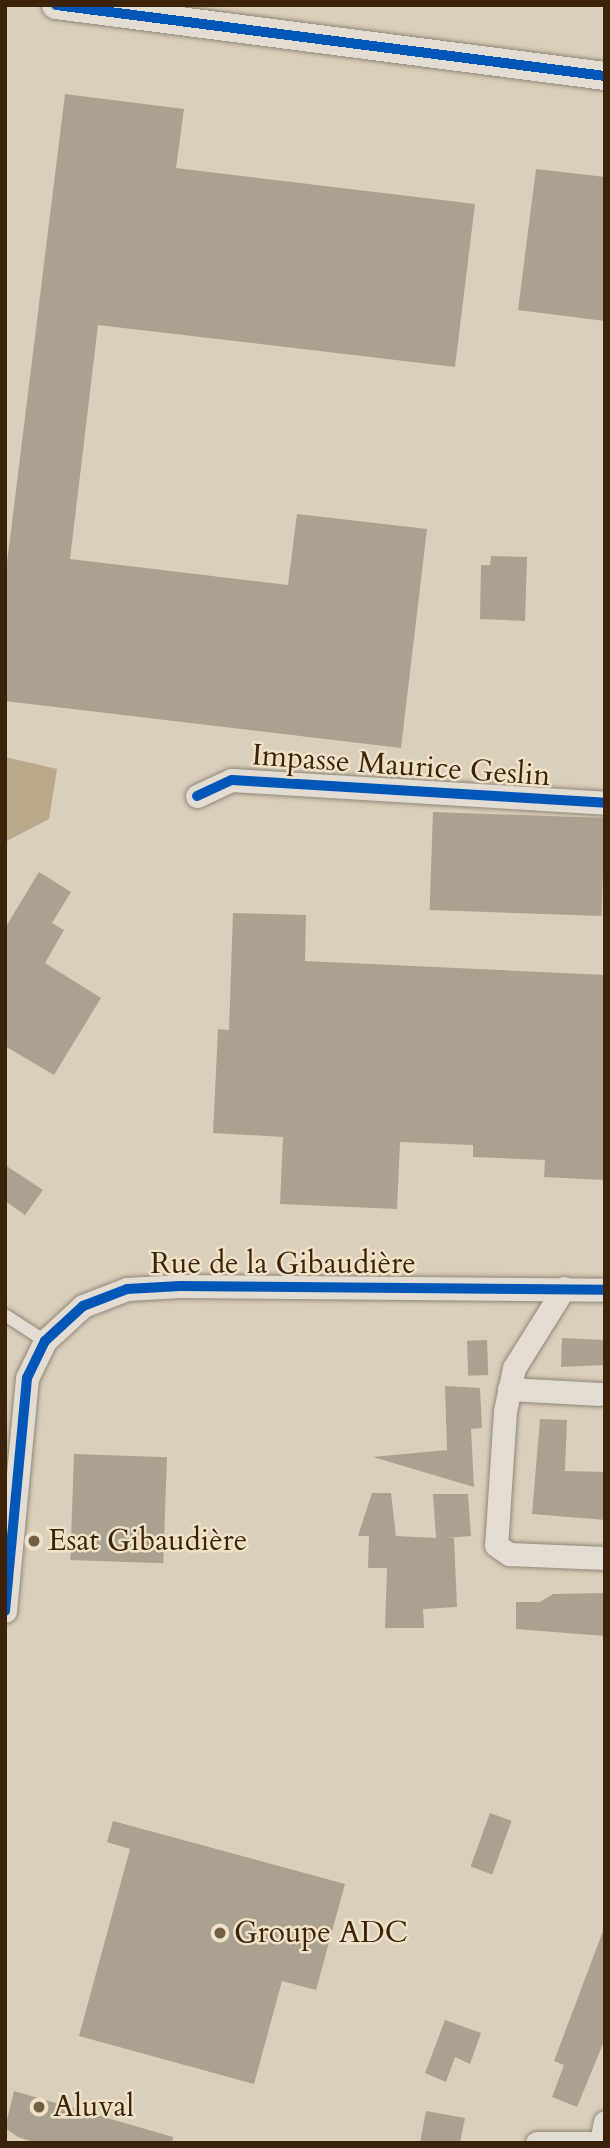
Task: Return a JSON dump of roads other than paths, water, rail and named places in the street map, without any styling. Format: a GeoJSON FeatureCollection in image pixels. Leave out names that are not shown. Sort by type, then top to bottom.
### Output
{"type":"FeatureCollection","features":[{"type":"Feature","properties":{"kind":"street"},"geometry":{"type":"LineString","coordinates":[[56,5],[605,76]]}},
{"type":"Feature","properties":{"kind":"street","name":"Impasse Maurice Geslin"},"geometry":{"type":"LineString","coordinates":[[197,796],[232,780],[605,803]]}},
{"type":"Feature","properties":{"kind":"street","name":"Rue de la Gibaudière"},"geometry":{"type":"LineString","coordinates":[[5,1611],[11,1492],[23,1396],[45,1340],[83,1306],[138,1288],[605,1290]]}},
{"type":"Feature","properties":{"kind":"street"},"geometry":{"type":"LineString","coordinates":[[564,1288],[522,1349],[509,1389],[499,1550],[605,1558]]}},
{"type":"Feature","properties":{"kind":"street"},"geometry":{"type":"LineString","coordinates":[[509,1389],[600,1394]]}},
{"type":"Feature","properties":{"kind":"street"},"geometry":{"type":"LineString","coordinates":[[599,2142],[605,2122]]}},
{"type":"Feature","properties":{"kind":"street"},"geometry":{"type":"LineString","coordinates":[[537,2143],[589,2143]]}},
{"type":"Feature","properties":{"kind":"lane"},"geometry":{"type":"LineString","coordinates":[[5,1315],[45,1340]]}},
{"type":"Feature","properties":{"kind":"place","name":"Esat Gibaudière"},"geometry":{"type":"Point","coordinates":[34,1541]}},
{"type":"Feature","properties":{"kind":"place","name":"Groupe ADC"},"geometry":{"type":"Point","coordinates":[220,1933]}},
{"type":"Feature","properties":{"kind":"place","name":"Aluval"},"geometry":{"type":"Point","coordinates":[39,2107]}}]}
